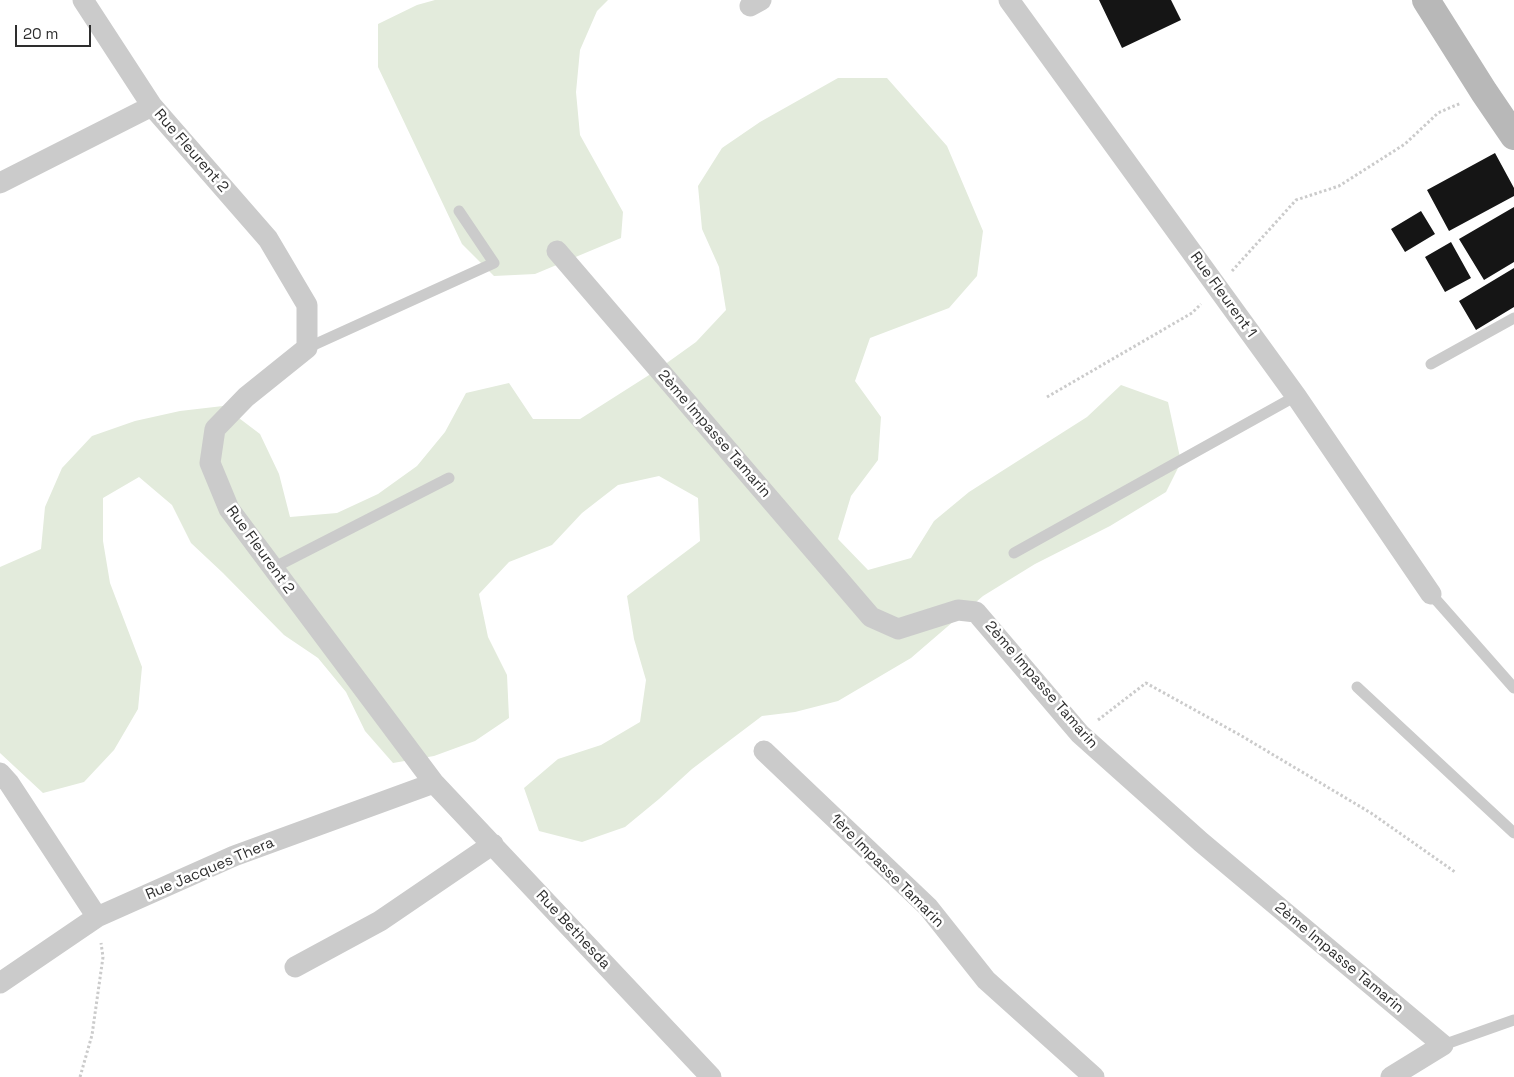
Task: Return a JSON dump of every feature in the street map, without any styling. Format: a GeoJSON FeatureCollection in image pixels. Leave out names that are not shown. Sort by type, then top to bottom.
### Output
{"type":"FeatureCollection","features":[{"type":"Feature","properties":{"kind":"main road"},"geometry":{"type":"LineString","coordinates":[[1426,0],[1514,136]]}},
{"type":"Feature","properties":{"kind":"street","name":"Rue Fleurent 2"},"geometry":{"type":"LineString","coordinates":[[83,0],[152,106],[268,239],[307,305],[307,348],[246,397],[214,429],[210,464],[228,509],[434,783]]}},
{"type":"Feature","properties":{"kind":"street","name":"Rue Fleurent 1"},"geometry":{"type":"LineString","coordinates":[[1009,0],[1296,396],[1431,594]]}},
{"type":"Feature","properties":{"kind":"street"},"geometry":{"type":"LineString","coordinates":[[0,183],[152,106]]}},
{"type":"Feature","properties":{"kind":"street","name":"2ème Impasse Tamarin"},"geometry":{"type":"LineString","coordinates":[[557,251],[871,618],[898,629],[958,610],[976,612],[1080,734],[1201,842],[1443,1045]]}},
{"type":"Feature","properties":{"kind":"street","name":"1ère Impasse Tamarin"},"geometry":{"type":"LineString","coordinates":[[764,750],[928,907],[986,980],[1094,1077]]}},
{"type":"Feature","properties":{"kind":"street"},"geometry":{"type":"LineString","coordinates":[[0,773],[9,783],[97,917]]}},
{"type":"Feature","properties":{"kind":"street","name":"Rue Bethesda"},"geometry":{"type":"LineString","coordinates":[[434,783],[711,1077]]}},
{"type":"Feature","properties":{"kind":"street","name":"Rue Jacques Thera"},"geometry":{"type":"LineString","coordinates":[[0,983],[97,917],[234,856],[434,783]]}},
{"type":"Feature","properties":{"kind":"street"},"geometry":{"type":"LineString","coordinates":[[295,967],[380,921],[493,844]]}},
{"type":"Feature","properties":{"kind":"street"},"geometry":{"type":"LineString","coordinates":[[1391,1077],[1443,1045]]}},
{"type":"Feature","properties":{"kind":"lane"},"geometry":{"type":"LineString","coordinates":[[307,348],[494,263],[460,211]]}},
{"type":"Feature","properties":{"kind":"lane"},"geometry":{"type":"LineString","coordinates":[[1431,364],[1514,318]]}},
{"type":"Feature","properties":{"kind":"lane"},"geometry":{"type":"LineString","coordinates":[[1014,553],[1296,396]]}},
{"type":"Feature","properties":{"kind":"lane"},"geometry":{"type":"LineString","coordinates":[[273,568],[449,478]]}},
{"type":"Feature","properties":{"kind":"lane"},"geometry":{"type":"LineString","coordinates":[[1431,594],[1514,688]]}},
{"type":"Feature","properties":{"kind":"lane"},"geometry":{"type":"LineString","coordinates":[[1357,687],[1514,833]]}},
{"type":"Feature","properties":{"kind":"lane"},"geometry":{"type":"LineString","coordinates":[[1443,1045],[1514,1020]]}},
{"type":"Feature","properties":{"kind":"path"},"geometry":{"type":"LineString","coordinates":[[1048,397],[1192,313],[1218,287],[1296,200],[1339,186],[1404,144],[1438,113],[1484,92]]}},
{"type":"Feature","properties":{"kind":"path"},"geometry":{"type":"LineString","coordinates":[[1080,734],[1146,683],[1240,735],[1362,808],[1455,872]]}},
{"type":"Feature","properties":{"kind":"path"},"geometry":{"type":"LineString","coordinates":[[80,1077],[92,1035],[103,958],[97,917]]}},
{"type":"Feature","properties":{"kind":"green space"},"geometry":{"type":"Polygon","coordinates":[[[435,0],[608,0],[597,11],[580,50],[576,92],[580,135],[623,212],[621,238],[535,274],[494,276],[462,244],[378,67],[378,24],[417,5],[435,0]]]}},
{"type":"Feature","properties":{"kind":"green space"},"geometry":{"type":"Polygon","coordinates":[[[838,78],[887,78],[947,146],[983,231],[977,276],[949,308],[870,338],[855,381],[881,417],[878,460],[851,496],[838,539],[868,570],[911,558],[934,521],[969,492],[1087,417],[1121,385],[1168,402],[1181,462],[1166,492],[1110,526],[1035,564],[983,596],[911,658],[838,701],[795,712],[762,716],[692,769],[625,827],[582,842],[539,831],[524,788],[558,759],[601,745],[640,722],[646,680],[634,639],[627,596],[700,541],[698,498],[659,476],[618,485],[582,513],[552,545],[509,562],[479,594],[488,637],[507,675],[509,718],[475,741],[434,756],[393,763],[365,731],[346,692],[318,658],[284,635],[191,543],[172,505],[139,477],[103,498],[103,541],[110,583],[142,667],[138,709],[114,750],[84,782],[43,793],[0,753],[0,567],[41,549],[45,507],[62,468],[92,436],[135,421],[180,411],[223,406],[260,434],[279,474],[290,517],[337,513],[378,494],[417,466],[445,432],[466,393],[509,383],[533,419],[580,419],[657,370],[696,342],[726,310],[719,267],[702,229],[698,186],[722,148],[760,122],[838,78]]]}},
{"type":"Feature","properties":{"kind":"building"},"geometry":{"type":"Polygon","coordinates":[[[1099,0],[1171,0],[1181,20],[1122,48],[1099,0]]]}},
{"type":"Feature","properties":{"kind":"building"},"geometry":{"type":"Polygon","coordinates":[[[1495,153],[1514,188],[1514,196],[1449,231],[1427,190],[1495,153]]]}},
{"type":"Feature","properties":{"kind":"building"},"geometry":{"type":"Polygon","coordinates":[[[1514,207],[1514,262],[1484,280],[1459,239],[1514,207]]]}},
{"type":"Feature","properties":{"kind":"building"},"geometry":{"type":"Polygon","coordinates":[[[1421,211],[1435,234],[1405,252],[1391,229],[1421,211]]]}},
{"type":"Feature","properties":{"kind":"building"},"geometry":{"type":"Polygon","coordinates":[[[1451,242],[1471,278],[1445,292],[1425,257],[1451,242]]]}},
{"type":"Feature","properties":{"kind":"building"},"geometry":{"type":"Polygon","coordinates":[[[1514,268],[1514,307],[1476,330],[1459,301],[1514,268]]]}}]}
